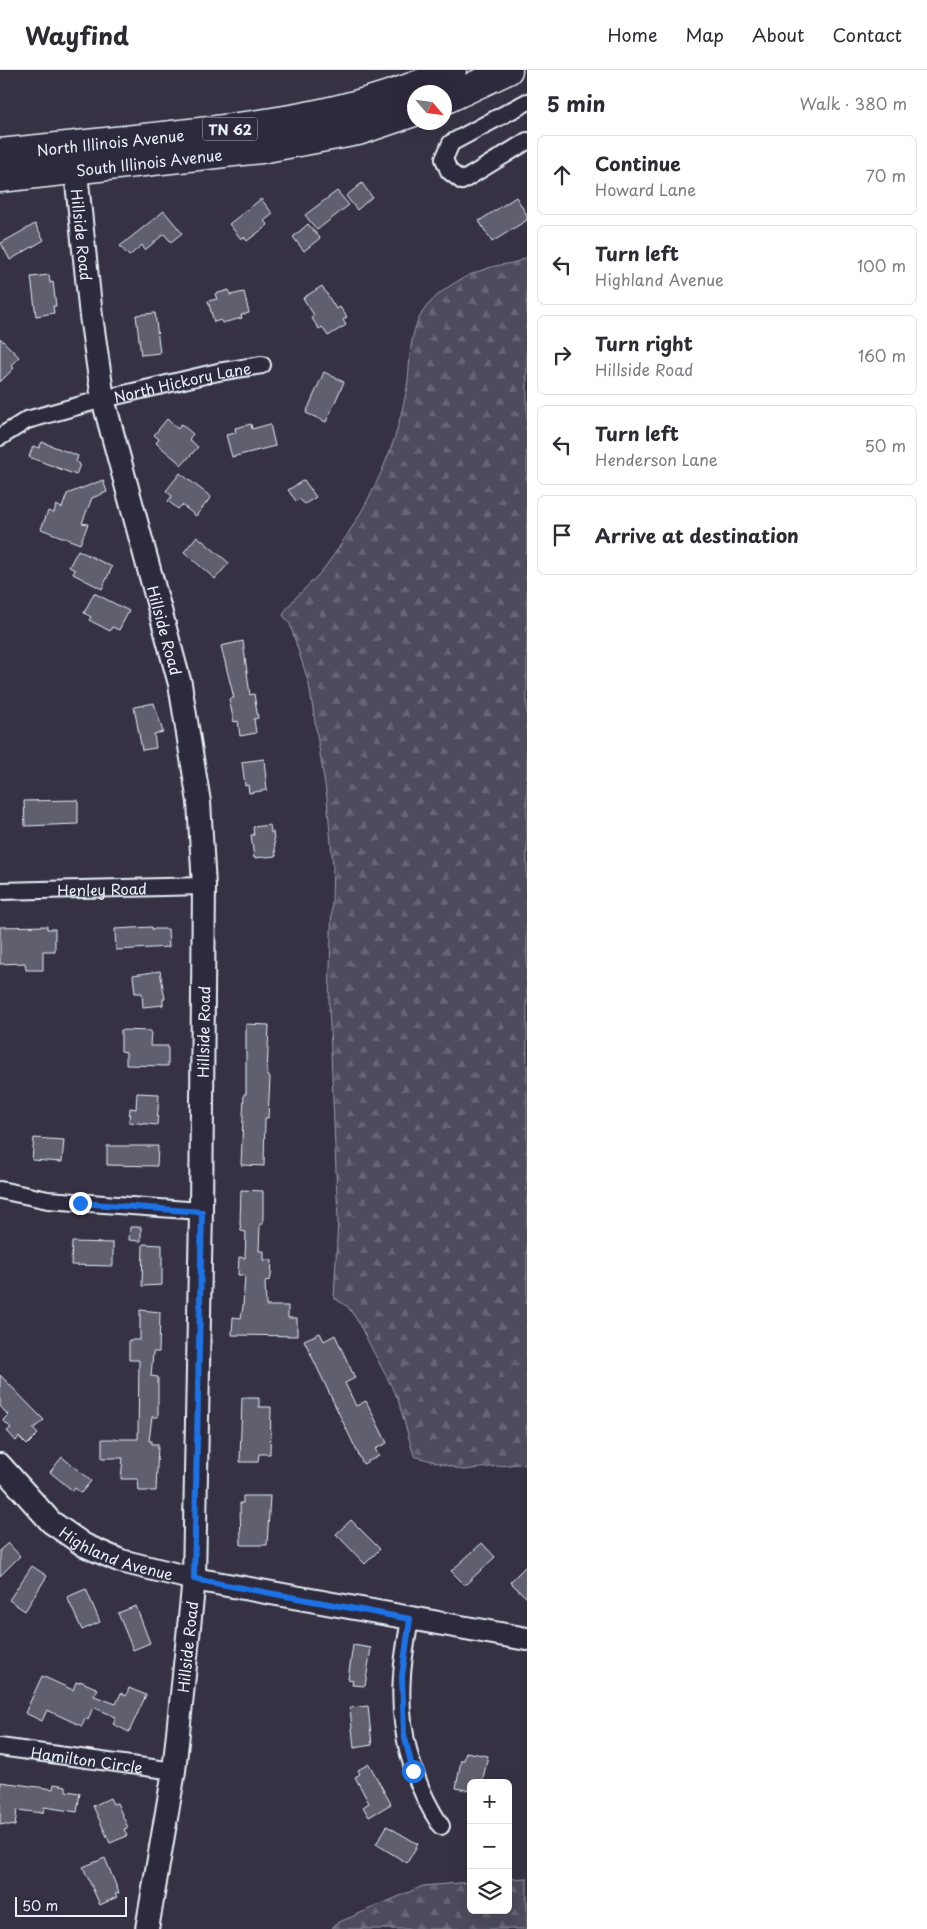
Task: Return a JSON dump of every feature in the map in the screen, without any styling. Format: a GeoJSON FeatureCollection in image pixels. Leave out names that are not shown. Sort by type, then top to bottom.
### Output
{"type":"FeatureCollection","features":[{"type":"Feature","properties":{"kind":"highway","name":"North Illinois Avenue"},"geometry":{"type":"LineString","coordinates":[[0,153],[75,158],[310,117],[364,104],[411,88],[452,70]]}},
{"type":"Feature","properties":{"kind":"highway"},"geometry":{"type":"LineString","coordinates":[[452,96],[508,70]]}},
{"type":"Feature","properties":{"kind":"highway","name":"South Illinois Avenue"},"geometry":{"type":"LineString","coordinates":[[0,178],[75,158],[253,150],[306,142],[358,131],[407,114]]}},
{"type":"Feature","properties":{"kind":"street"},"geometry":{"type":"LineString","coordinates":[[527,102],[451,143],[444,159],[449,171],[462,181],[527,141]]}},
{"type":"Feature","properties":{"kind":"street","name":"Hillside Road"},"geometry":{"type":"LineString","coordinates":[[75,158],[91,316],[103,399],[180,684],[199,802],[204,886],[202,1212],[194,1579],[174,1771],[147,1929]]}},
{"type":"Feature","properties":{"kind":"street","name":"North Hickory Lane"},"geometry":{"type":"LineString","coordinates":[[0,437],[27,420],[103,399],[218,372],[262,365]]}},
{"type":"Feature","properties":{"kind":"street","name":"Henley Road"},"geometry":{"type":"LineString","coordinates":[[0,891],[204,886]]}},
{"type":"Feature","properties":{"kind":"street"},"geometry":{"type":"LineString","coordinates":[[0,1190],[48,1200],[202,1212]]}},
{"type":"Feature","properties":{"kind":"street","name":"Highland Avenue"},"geometry":{"type":"LineString","coordinates":[[0,1466],[51,1522],[84,1545],[121,1561],[194,1579],[527,1639]]}},
{"type":"Feature","properties":{"kind":"street"},"geometry":{"type":"LineString","coordinates":[[410,1619],[402,1676],[404,1734],[413,1771],[427,1805],[441,1826]]}},
{"type":"Feature","properties":{"kind":"street","name":"Hamilton Circle"},"geometry":{"type":"LineString","coordinates":[[0,1747],[174,1771]]}},
{"type":"Feature","properties":{"kind":"green space"},"geometry":{"type":"Polygon","coordinates":[[[527,257],[527,1463],[463,1470],[414,1456],[398,1399],[357,1320],[348,1307],[334,1298],[338,1220],[329,1003],[333,866],[327,798],[309,684],[290,624],[283,615],[336,552],[356,521],[382,472],[395,437],[404,404],[413,337],[420,316],[441,292],[467,276],[527,257]]]}},
{"type":"Feature","properties":{"kind":"green space"},"geometry":{"type":"Polygon","coordinates":[[[527,1878],[527,1929],[332,1929],[335,1924],[423,1886],[467,1882],[467,1914],[512,1914],[512,1879],[527,1878]]]}},
{"type":"Feature","properties":{"kind":"building"},"geometry":{"type":"Polygon","coordinates":[[[362,183],[372,197],[357,210],[346,196],[362,183]]]}},
{"type":"Feature","properties":{"kind":"building"},"geometry":{"type":"Polygon","coordinates":[[[337,191],[349,205],[317,230],[305,215],[337,191]]]}},
{"type":"Feature","properties":{"kind":"building"},"geometry":{"type":"Polygon","coordinates":[[[516,197],[527,215],[527,220],[492,242],[479,221],[516,197]]]}},
{"type":"Feature","properties":{"kind":"building"},"geometry":{"type":"Polygon","coordinates":[[[261,199],[273,214],[264,221],[268,225],[247,241],[244,237],[241,239],[229,224],[261,199]]]}},
{"type":"Feature","properties":{"kind":"building"},"geometry":{"type":"Polygon","coordinates":[[[164,211],[182,233],[171,242],[164,234],[145,250],[142,245],[129,256],[120,246],[164,211]]]}},
{"type":"Feature","properties":{"kind":"building"},"geometry":{"type":"Polygon","coordinates":[[[35,224],[44,240],[10,260],[1,243],[35,224]]]}},
{"type":"Feature","properties":{"kind":"building"},"geometry":{"type":"Polygon","coordinates":[[[308,224],[320,238],[304,251],[293,237],[308,224]]]}},
{"type":"Feature","properties":{"kind":"building"},"geometry":{"type":"Polygon","coordinates":[[[49,275],[50,283],[53,282],[56,306],[53,306],[54,313],[36,316],[31,277],[49,275]]]}},
{"type":"Feature","properties":{"kind":"building"},"geometry":{"type":"Polygon","coordinates":[[[322,286],[336,309],[340,307],[347,317],[343,320],[346,325],[328,336],[322,327],[319,329],[311,317],[314,315],[303,298],[322,286]]]}},
{"type":"Feature","properties":{"kind":"building"},"geometry":{"type":"Polygon","coordinates":[[[229,290],[230,295],[244,292],[249,313],[241,315],[242,318],[222,323],[221,320],[214,322],[208,301],[217,299],[215,294],[229,290]]]}},
{"type":"Feature","properties":{"kind":"building"},"geometry":{"type":"Polygon","coordinates":[[[155,313],[160,353],[141,355],[136,315],[155,313]]]}},
{"type":"Feature","properties":{"kind":"building"},"geometry":{"type":"Polygon","coordinates":[[[0,338],[19,357],[11,365],[14,368],[0,382],[0,338]]]}},
{"type":"Feature","properties":{"kind":"building"},"geometry":{"type":"Polygon","coordinates":[[[324,372],[344,382],[326,422],[306,413],[324,372]]]}},
{"type":"Feature","properties":{"kind":"building"},"geometry":{"type":"Polygon","coordinates":[[[167,419],[178,429],[181,424],[193,434],[189,439],[198,447],[182,465],[156,443],[159,439],[154,435],[167,419]]]}},
{"type":"Feature","properties":{"kind":"building"},"geometry":{"type":"Polygon","coordinates":[[[251,424],[252,429],[270,424],[275,446],[232,457],[226,435],[236,433],[235,428],[251,424]]]}},
{"type":"Feature","properties":{"kind":"building"},"geometry":{"type":"Polygon","coordinates":[[[42,442],[78,456],[76,462],[80,464],[76,475],[29,457],[33,446],[39,448],[42,442]]]}},
{"type":"Feature","properties":{"kind":"building"},"geometry":{"type":"Polygon","coordinates":[[[180,473],[211,497],[196,516],[182,505],[178,509],[168,501],[172,496],[166,491],[180,473]]]}},
{"type":"Feature","properties":{"kind":"building"},"geometry":{"type":"Polygon","coordinates":[[[103,480],[107,492],[92,498],[82,523],[88,524],[80,544],[41,529],[48,511],[54,513],[56,505],[62,508],[67,494],[103,480]]]}},
{"type":"Feature","properties":{"kind":"building"},"geometry":{"type":"Polygon","coordinates":[[[304,480],[316,497],[305,504],[299,499],[296,501],[288,490],[304,480]]]}},
{"type":"Feature","properties":{"kind":"building"},"geometry":{"type":"Polygon","coordinates":[[[197,536],[229,563],[215,579],[184,552],[197,536]]]}},
{"type":"Feature","properties":{"kind":"building"},"geometry":{"type":"Polygon","coordinates":[[[78,550],[112,567],[102,589],[73,574],[75,570],[69,567],[78,550]]]}},
{"type":"Feature","properties":{"kind":"building"},"geometry":{"type":"Polygon","coordinates":[[[94,593],[129,611],[119,630],[112,627],[110,631],[89,620],[91,617],[84,613],[94,593]]]}},
{"type":"Feature","properties":{"kind":"building"},"geometry":{"type":"Polygon","coordinates":[[[243,641],[250,695],[254,694],[258,718],[254,719],[256,733],[240,736],[238,721],[234,722],[229,699],[234,698],[221,646],[243,641]]]}},
{"type":"Feature","properties":{"kind":"building"},"geometry":{"type":"Polygon","coordinates":[[[154,703],[163,732],[154,734],[156,748],[142,750],[134,707],[154,703]]]}},
{"type":"Feature","properties":{"kind":"building"},"geometry":{"type":"Polygon","coordinates":[[[264,759],[267,790],[249,793],[248,785],[245,786],[242,762],[264,759]]]}},
{"type":"Feature","properties":{"kind":"building"},"geometry":{"type":"Polygon","coordinates":[[[78,800],[78,824],[25,826],[24,801],[78,800]]]}},
{"type":"Feature","properties":{"kind":"building"},"geometry":{"type":"Polygon","coordinates":[[[270,825],[271,833],[273,832],[276,856],[254,858],[251,835],[254,835],[253,827],[270,825]]]}},
{"type":"Feature","properties":{"kind":"building"},"geometry":{"type":"Polygon","coordinates":[[[47,926],[47,929],[55,929],[55,951],[43,951],[43,970],[26,970],[25,963],[0,964],[0,927],[47,926]]]}},
{"type":"Feature","properties":{"kind":"building"},"geometry":{"type":"Polygon","coordinates":[[[152,927],[152,929],[168,929],[169,947],[116,950],[115,929],[152,927]]]}},
{"type":"Feature","properties":{"kind":"building"},"geometry":{"type":"Polygon","coordinates":[[[160,971],[165,999],[163,999],[163,1005],[143,1007],[142,993],[135,993],[133,975],[160,971]]]}},
{"type":"Feature","properties":{"kind":"building"},"geometry":{"type":"Polygon","coordinates":[[[246,1024],[269,1025],[267,1076],[270,1077],[268,1118],[265,1118],[264,1166],[241,1165],[244,1094],[246,1094],[246,1024]]]}},
{"type":"Feature","properties":{"kind":"building"},"geometry":{"type":"Polygon","coordinates":[[[121,1030],[151,1031],[150,1046],[168,1046],[168,1066],[126,1065],[126,1052],[121,1051],[121,1030]]]}},
{"type":"Feature","properties":{"kind":"building"},"geometry":{"type":"Polygon","coordinates":[[[137,1093],[159,1094],[157,1125],[129,1122],[130,1108],[136,1109],[137,1093]]]}},
{"type":"Feature","properties":{"kind":"building"},"geometry":{"type":"Polygon","coordinates":[[[34,1138],[64,1140],[62,1162],[32,1160],[34,1138]]]}},
{"type":"Feature","properties":{"kind":"building"},"geometry":{"type":"Polygon","coordinates":[[[107,1146],[158,1146],[157,1166],[107,1165],[107,1146]]]}},
{"type":"Feature","properties":{"kind":"building"},"geometry":{"type":"Polygon","coordinates":[[[241,1190],[263,1191],[263,1224],[260,1224],[259,1251],[264,1251],[264,1260],[272,1260],[270,1280],[265,1281],[266,1306],[288,1306],[288,1318],[297,1318],[297,1336],[232,1335],[233,1317],[241,1318],[245,1275],[238,1275],[239,1257],[245,1258],[246,1232],[241,1231],[240,1223],[241,1190]]]}},
{"type":"Feature","properties":{"kind":"building"},"geometry":{"type":"Polygon","coordinates":[[[130,1227],[141,1227],[141,1241],[129,1240],[130,1227]]]}},
{"type":"Feature","properties":{"kind":"building"},"geometry":{"type":"Polygon","coordinates":[[[72,1242],[113,1243],[113,1266],[71,1265],[72,1242]]]}},
{"type":"Feature","properties":{"kind":"building"},"geometry":{"type":"Polygon","coordinates":[[[143,1244],[162,1245],[162,1285],[142,1286],[143,1244]]]}},
{"type":"Feature","properties":{"kind":"building"},"geometry":{"type":"Polygon","coordinates":[[[140,1310],[160,1312],[159,1352],[153,1352],[151,1376],[158,1377],[158,1417],[152,1417],[149,1441],[152,1441],[152,1444],[158,1444],[156,1491],[139,1491],[138,1479],[121,1479],[123,1458],[102,1458],[102,1439],[138,1439],[139,1360],[129,1360],[129,1340],[140,1340],[140,1310]]]}},
{"type":"Feature","properties":{"kind":"building"},"geometry":{"type":"Polygon","coordinates":[[[320,1333],[324,1341],[335,1335],[355,1378],[345,1383],[356,1406],[366,1401],[387,1443],[375,1449],[379,1456],[363,1464],[304,1340],[320,1333]]]}},
{"type":"Feature","properties":{"kind":"building"},"geometry":{"type":"Polygon","coordinates":[[[0,1375],[44,1420],[33,1429],[38,1434],[27,1445],[19,1437],[16,1441],[7,1431],[11,1428],[3,1420],[8,1415],[0,1406],[0,1375]]]}},
{"type":"Feature","properties":{"kind":"building"},"geometry":{"type":"Polygon","coordinates":[[[242,1398],[259,1398],[259,1407],[271,1407],[270,1454],[259,1454],[258,1462],[240,1462],[242,1398]]]}},
{"type":"Feature","properties":{"kind":"building"},"geometry":{"type":"Polygon","coordinates":[[[62,1457],[91,1481],[81,1493],[75,1488],[73,1491],[50,1472],[62,1457]]]}},
{"type":"Feature","properties":{"kind":"building"},"geometry":{"type":"Polygon","coordinates":[[[243,1496],[270,1496],[267,1545],[241,1545],[240,1503],[243,1503],[243,1496]]]}},
{"type":"Feature","properties":{"kind":"building"},"geometry":{"type":"Polygon","coordinates":[[[351,1520],[380,1549],[365,1564],[336,1534],[351,1520]]]}},
{"type":"Feature","properties":{"kind":"building"},"geometry":{"type":"Polygon","coordinates":[[[8,1543],[20,1556],[0,1576],[0,1550],[8,1543]]]}},
{"type":"Feature","properties":{"kind":"building"},"geometry":{"type":"Polygon","coordinates":[[[482,1543],[495,1557],[465,1585],[451,1571],[482,1543]]]}},
{"type":"Feature","properties":{"kind":"building"},"geometry":{"type":"Polygon","coordinates":[[[527,1565],[527,1598],[510,1582],[527,1565]]]}},
{"type":"Feature","properties":{"kind":"building"},"geometry":{"type":"Polygon","coordinates":[[[32,1566],[47,1576],[25,1611],[9,1600],[32,1566]]]}},
{"type":"Feature","properties":{"kind":"building"},"geometry":{"type":"Polygon","coordinates":[[[86,1589],[100,1622],[82,1630],[67,1597],[86,1589]]]}},
{"type":"Feature","properties":{"kind":"building"},"geometry":{"type":"Polygon","coordinates":[[[136,1606],[150,1643],[133,1650],[118,1613],[136,1606]]]}},
{"type":"Feature","properties":{"kind":"building"},"geometry":{"type":"Polygon","coordinates":[[[353,1645],[371,1648],[365,1686],[352,1685],[353,1680],[348,1679],[353,1645]]]}},
{"type":"Feature","properties":{"kind":"building"},"geometry":{"type":"Polygon","coordinates":[[[42,1676],[73,1690],[76,1682],[79,1683],[80,1681],[98,1689],[94,1696],[116,1704],[121,1693],[126,1696],[129,1688],[146,1695],[129,1732],[113,1724],[116,1717],[93,1707],[88,1720],[85,1718],[82,1726],[47,1710],[42,1721],[25,1713],[42,1676]]]}},
{"type":"Feature","properties":{"kind":"building"},"geometry":{"type":"Polygon","coordinates":[[[368,1706],[372,1745],[354,1748],[350,1708],[368,1706]]]}},
{"type":"Feature","properties":{"kind":"building"},"geometry":{"type":"Polygon","coordinates":[[[466,1752],[488,1756],[483,1779],[467,1779],[467,1790],[456,1788],[461,1760],[464,1760],[466,1752]]]}},
{"type":"Feature","properties":{"kind":"building"},"geometry":{"type":"Polygon","coordinates":[[[369,1764],[391,1804],[369,1817],[363,1807],[369,1803],[355,1777],[360,1774],[358,1770],[369,1764]]]}},
{"type":"Feature","properties":{"kind":"building"},"geometry":{"type":"Polygon","coordinates":[[[1,1782],[53,1789],[54,1784],[66,1786],[66,1791],[80,1793],[77,1812],[44,1807],[43,1813],[17,1810],[15,1826],[0,1824],[1,1782]]]}},
{"type":"Feature","properties":{"kind":"building"},"geometry":{"type":"Polygon","coordinates":[[[110,1798],[113,1804],[117,1803],[128,1828],[124,1829],[127,1836],[110,1843],[93,1806],[110,1798]]]}},
{"type":"Feature","properties":{"kind":"building"},"geometry":{"type":"Polygon","coordinates":[[[387,1826],[418,1844],[407,1863],[376,1844],[387,1826]]]}},
{"type":"Feature","properties":{"kind":"building"},"geometry":{"type":"Polygon","coordinates":[[[105,1858],[119,1893],[115,1894],[117,1897],[100,1905],[83,1867],[105,1858]]]}},
{"type":"Feature","properties":{"kind":"route"},"geometry":{"type":"LineString","coordinates":[[80,1203],[202,1212],[194,1579],[289,1595],[410,1619],[402,1676],[404,1734],[413,1771]]}}]}
